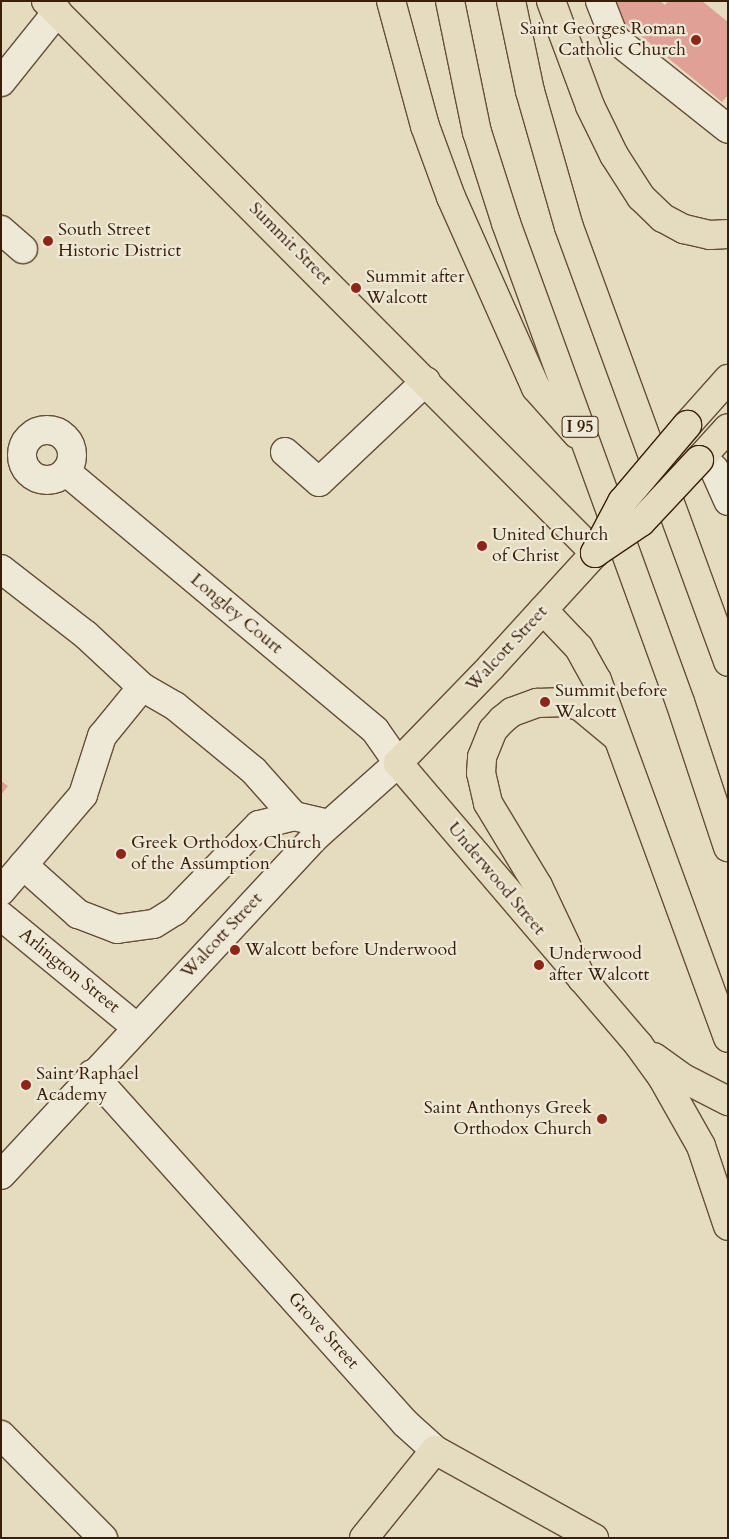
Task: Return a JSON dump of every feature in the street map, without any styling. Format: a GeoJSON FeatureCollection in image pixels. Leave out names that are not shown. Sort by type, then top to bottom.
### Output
{"type":"FeatureCollection","features":[{"type":"Feature","properties":{"kind":"main road"},"geometry":{"type":"LineString","coordinates":[[391,1],[425,126],[464,228],[536,388],[587,445]]}},
{"type":"Feature","properties":{"kind":"main road","name":"I 95"},"geometry":{"type":"LineString","coordinates":[[450,1],[465,84],[488,168],[680,702],[728,847]]}},
{"type":"Feature","properties":{"kind":"main road"},"geometry":{"type":"LineString","coordinates":[[511,1],[530,91],[569,227],[728,662]]}},
{"type":"Feature","properties":{"kind":"main road"},"geometry":{"type":"LineString","coordinates":[[551,1],[590,106],[614,155],[641,197],[656,213],[677,226],[700,233],[728,234]]}},
{"type":"Feature","properties":{"kind":"main road","name":"Summit Street"},"geometry":{"type":"LineString","coordinates":[[52,7],[574,530],[591,557]]}},
{"type":"Feature","properties":{"kind":"main road","name":"Walcott Street"},"geometry":{"type":"LineString","coordinates":[[398,763],[591,557],[622,502],[728,379]]}},
{"type":"Feature","properties":{"kind":"main road","name":"Walcott Street"},"geometry":{"type":"LineString","coordinates":[[591,557],[641,522],[728,428]]}},
{"type":"Feature","properties":{"kind":"main road"},"geometry":{"type":"LineString","coordinates":[[543,610],[568,634],[588,663],[622,744],[728,1038]]}},
{"type":"Feature","properties":{"kind":"main road"},"geometry":{"type":"LineString","coordinates":[[582,980],[538,886],[488,803],[482,780],[482,757],[494,730],[502,720],[523,707],[545,702],[566,702],[581,707],[608,727],[622,744]]}},
{"type":"Feature","properties":{"kind":"main road","name":"Underwood Street"},"geometry":{"type":"LineString","coordinates":[[398,763],[638,1044],[690,1124],[710,1169],[728,1226]]}},
{"type":"Feature","properties":{"kind":"main road"},"geometry":{"type":"LineString","coordinates":[[638,1044],[683,1078],[724,1100]]}},
{"type":"Feature","properties":{"kind":"main road"},"geometry":{"type":"LineString","coordinates":[[364,1538],[435,1450]]}},
{"type":"Feature","properties":{"kind":"main road","name":"Grove Street"},"geometry":{"type":"LineString","coordinates":[[435,1450],[584,1536]]}},
{"type":"Feature","properties":{"kind":"street"},"geometry":{"type":"LineString","coordinates":[[600,1],[614,39],[728,129]]}},
{"type":"Feature","properties":{"kind":"street"},"geometry":{"type":"LineString","coordinates":[[1,82],[52,7]]}},
{"type":"Feature","properties":{"kind":"street"},"geometry":{"type":"LineString","coordinates":[[1,230],[22,249]]}},
{"type":"Feature","properties":{"kind":"street"},"geometry":{"type":"LineString","coordinates":[[285,452],[319,482],[426,381]]}},
{"type":"Feature","properties":{"kind":"street"},"geometry":{"type":"LineString","coordinates":[[700,459],[714,469],[728,501]]}},
{"type":"Feature","properties":{"kind":"street","name":"Longley Court"},"geometry":{"type":"LineString","coordinates":[[66,472],[375,730],[398,763]]}},
{"type":"Feature","properties":{"kind":"street"},"geometry":{"type":"LineString","coordinates":[[2,571],[86,635],[142,687],[175,706],[254,771],[294,816]]}},
{"type":"Feature","properties":{"kind":"street"},"geometry":{"type":"LineString","coordinates":[[1,891],[83,795],[102,736],[142,687]]}},
{"type":"Feature","properties":{"kind":"street","name":"Walcott Street"},"geometry":{"type":"LineString","coordinates":[[1,1176],[92,1074],[328,824],[398,763]]}},
{"type":"Feature","properties":{"kind":"street"},"geometry":{"type":"LineString","coordinates":[[23,865],[78,914],[117,929],[154,924],[175,911],[259,825],[294,816],[328,824]]}},
{"type":"Feature","properties":{"kind":"street","name":"Arlington Street"},"geometry":{"type":"LineString","coordinates":[[1,916],[136,1027]]}},
{"type":"Feature","properties":{"kind":"street","name":"Grove Street"},"geometry":{"type":"LineString","coordinates":[[92,1074],[405,1422],[435,1450]]}},
{"type":"Feature","properties":{"kind":"street"},"geometry":{"type":"LineString","coordinates":[[1,1435],[103,1538]]}},
{"type":"Feature","properties":{"kind":"building"},"geometry":{"type":"Polygon","coordinates":[[[608,1],[660,1],[665,5],[668,1],[702,1],[728,22],[728,95],[722,102],[604,6],[608,1]]]}},
{"type":"Feature","properties":{"kind":"building"},"geometry":{"type":"Polygon","coordinates":[[[1,781],[8,786],[1,795],[1,781]]]}},
{"type":"Feature","properties":{"kind":"place","name":"Saint Georges Roman Catholic Church"},"geometry":{"type":"Point","coordinates":[696,40]}},
{"type":"Feature","properties":{"kind":"place","name":"South Street Historic District"},"geometry":{"type":"Point","coordinates":[48,241]}},
{"type":"Feature","properties":{"kind":"place","name":"Summit after Walcott"},"geometry":{"type":"Point","coordinates":[356,288]}},
{"type":"Feature","properties":{"kind":"place","name":"United Church of Christ"},"geometry":{"type":"Point","coordinates":[482,546]}},
{"type":"Feature","properties":{"kind":"place","name":"Summit before Walcott"},"geometry":{"type":"Point","coordinates":[545,702]}},
{"type":"Feature","properties":{"kind":"place","name":"Greek Orthodox Church of the Assumption"},"geometry":{"type":"Point","coordinates":[121,854]}},
{"type":"Feature","properties":{"kind":"place","name":"Walcott before Underwood"},"geometry":{"type":"Point","coordinates":[235,950]}},
{"type":"Feature","properties":{"kind":"place","name":"Underwood after Walcott"},"geometry":{"type":"Point","coordinates":[539,965]}},
{"type":"Feature","properties":{"kind":"place","name":"Saint Raphael Academy"},"geometry":{"type":"Point","coordinates":[26,1085]}},
{"type":"Feature","properties":{"kind":"place","name":"Saint Anthonys Greek Orthodox Church"},"geometry":{"type":"Point","coordinates":[602,1119]}}]}
